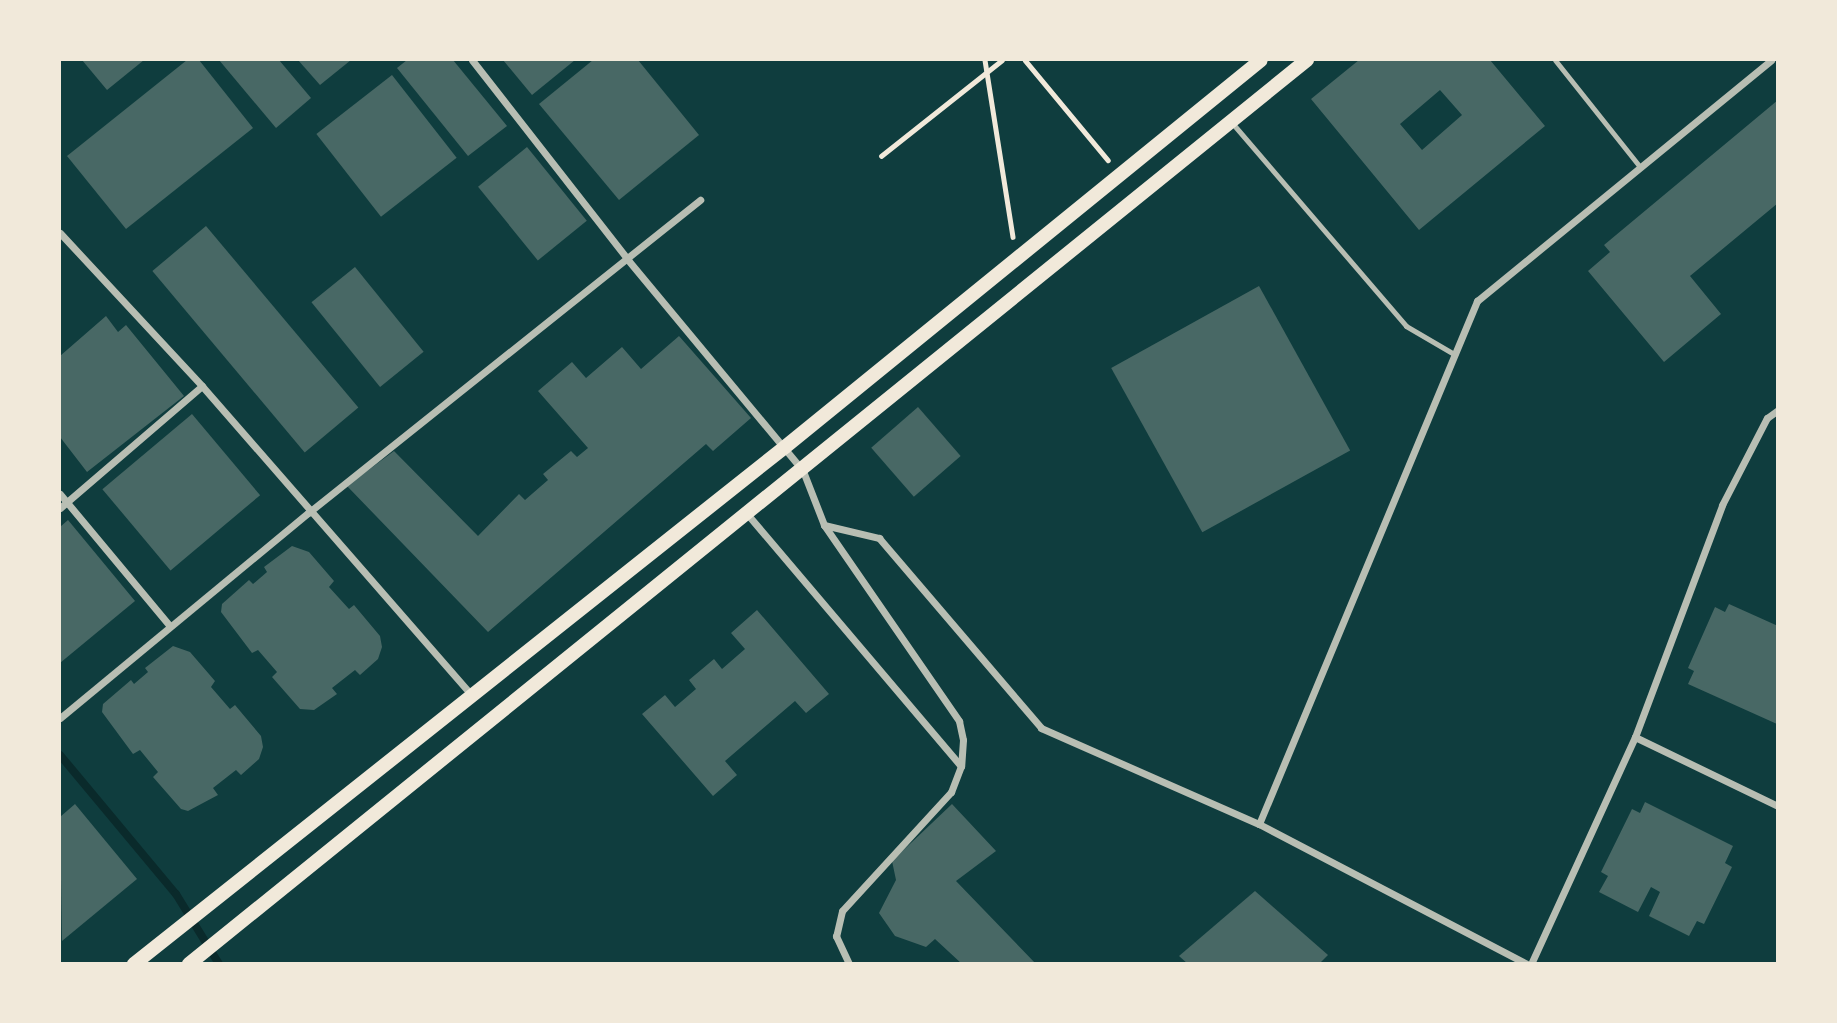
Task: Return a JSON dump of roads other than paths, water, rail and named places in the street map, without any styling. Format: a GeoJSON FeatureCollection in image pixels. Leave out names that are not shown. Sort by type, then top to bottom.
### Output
{"type":"FeatureCollection","features":[{"type":"Feature","properties":{"kind":"main road"},"geometry":{"type":"LineString","coordinates":[[134,964],[785,447],[1261,60]]}},
{"type":"Feature","properties":{"kind":"main road"},"geometry":{"type":"LineString","coordinates":[[189,964],[265,900],[803,471],[1307,60]]}},
{"type":"Feature","properties":{"kind":"street"},"geometry":{"type":"LineString","coordinates":[[472,60],[628,260],[803,471],[824,525],[959,721],[963,740],[961,766],[951,792],[842,911],[836,936],[849,964]]}},
{"type":"Feature","properties":{"kind":"street"},"geometry":{"type":"LineString","coordinates":[[1259,824],[1477,301],[1771,60]]}},
{"type":"Feature","properties":{"kind":"street"},"geometry":{"type":"LineString","coordinates":[[60,718],[308,513],[700,200]]}},
{"type":"Feature","properties":{"kind":"street"},"geometry":{"type":"LineString","coordinates":[[60,233],[202,387],[308,513],[473,696]]}},
{"type":"Feature","properties":{"kind":"street"},"geometry":{"type":"LineString","coordinates":[[60,508],[202,387]]}},
{"type":"Feature","properties":{"kind":"street"},"geometry":{"type":"LineString","coordinates":[[824,525],[880,538],[1041,728],[1259,824],[1529,964],[1635,737],[1722,505],[1767,418],[1777,410]]}},
{"type":"Feature","properties":{"kind":"street"},"geometry":{"type":"LineString","coordinates":[[60,494],[170,626]]}},
{"type":"Feature","properties":{"kind":"street"},"geometry":{"type":"LineString","coordinates":[[748,515],[961,766]]}},
{"type":"Feature","properties":{"kind":"street"},"geometry":{"type":"LineString","coordinates":[[1635,737],[1777,806]]}},
{"type":"Feature","properties":{"kind":"lane"},"geometry":{"type":"LineString","coordinates":[[1555,60],[1640,167]]}},
{"type":"Feature","properties":{"kind":"lane"},"geometry":{"type":"LineString","coordinates":[[1231,122],[1406,326],[1454,354]]}},
{"type":"Feature","properties":{"kind":"waterway"},"geometry":{"type":"LineString","coordinates":[[60,755],[176,894],[219,964]]}}]}
